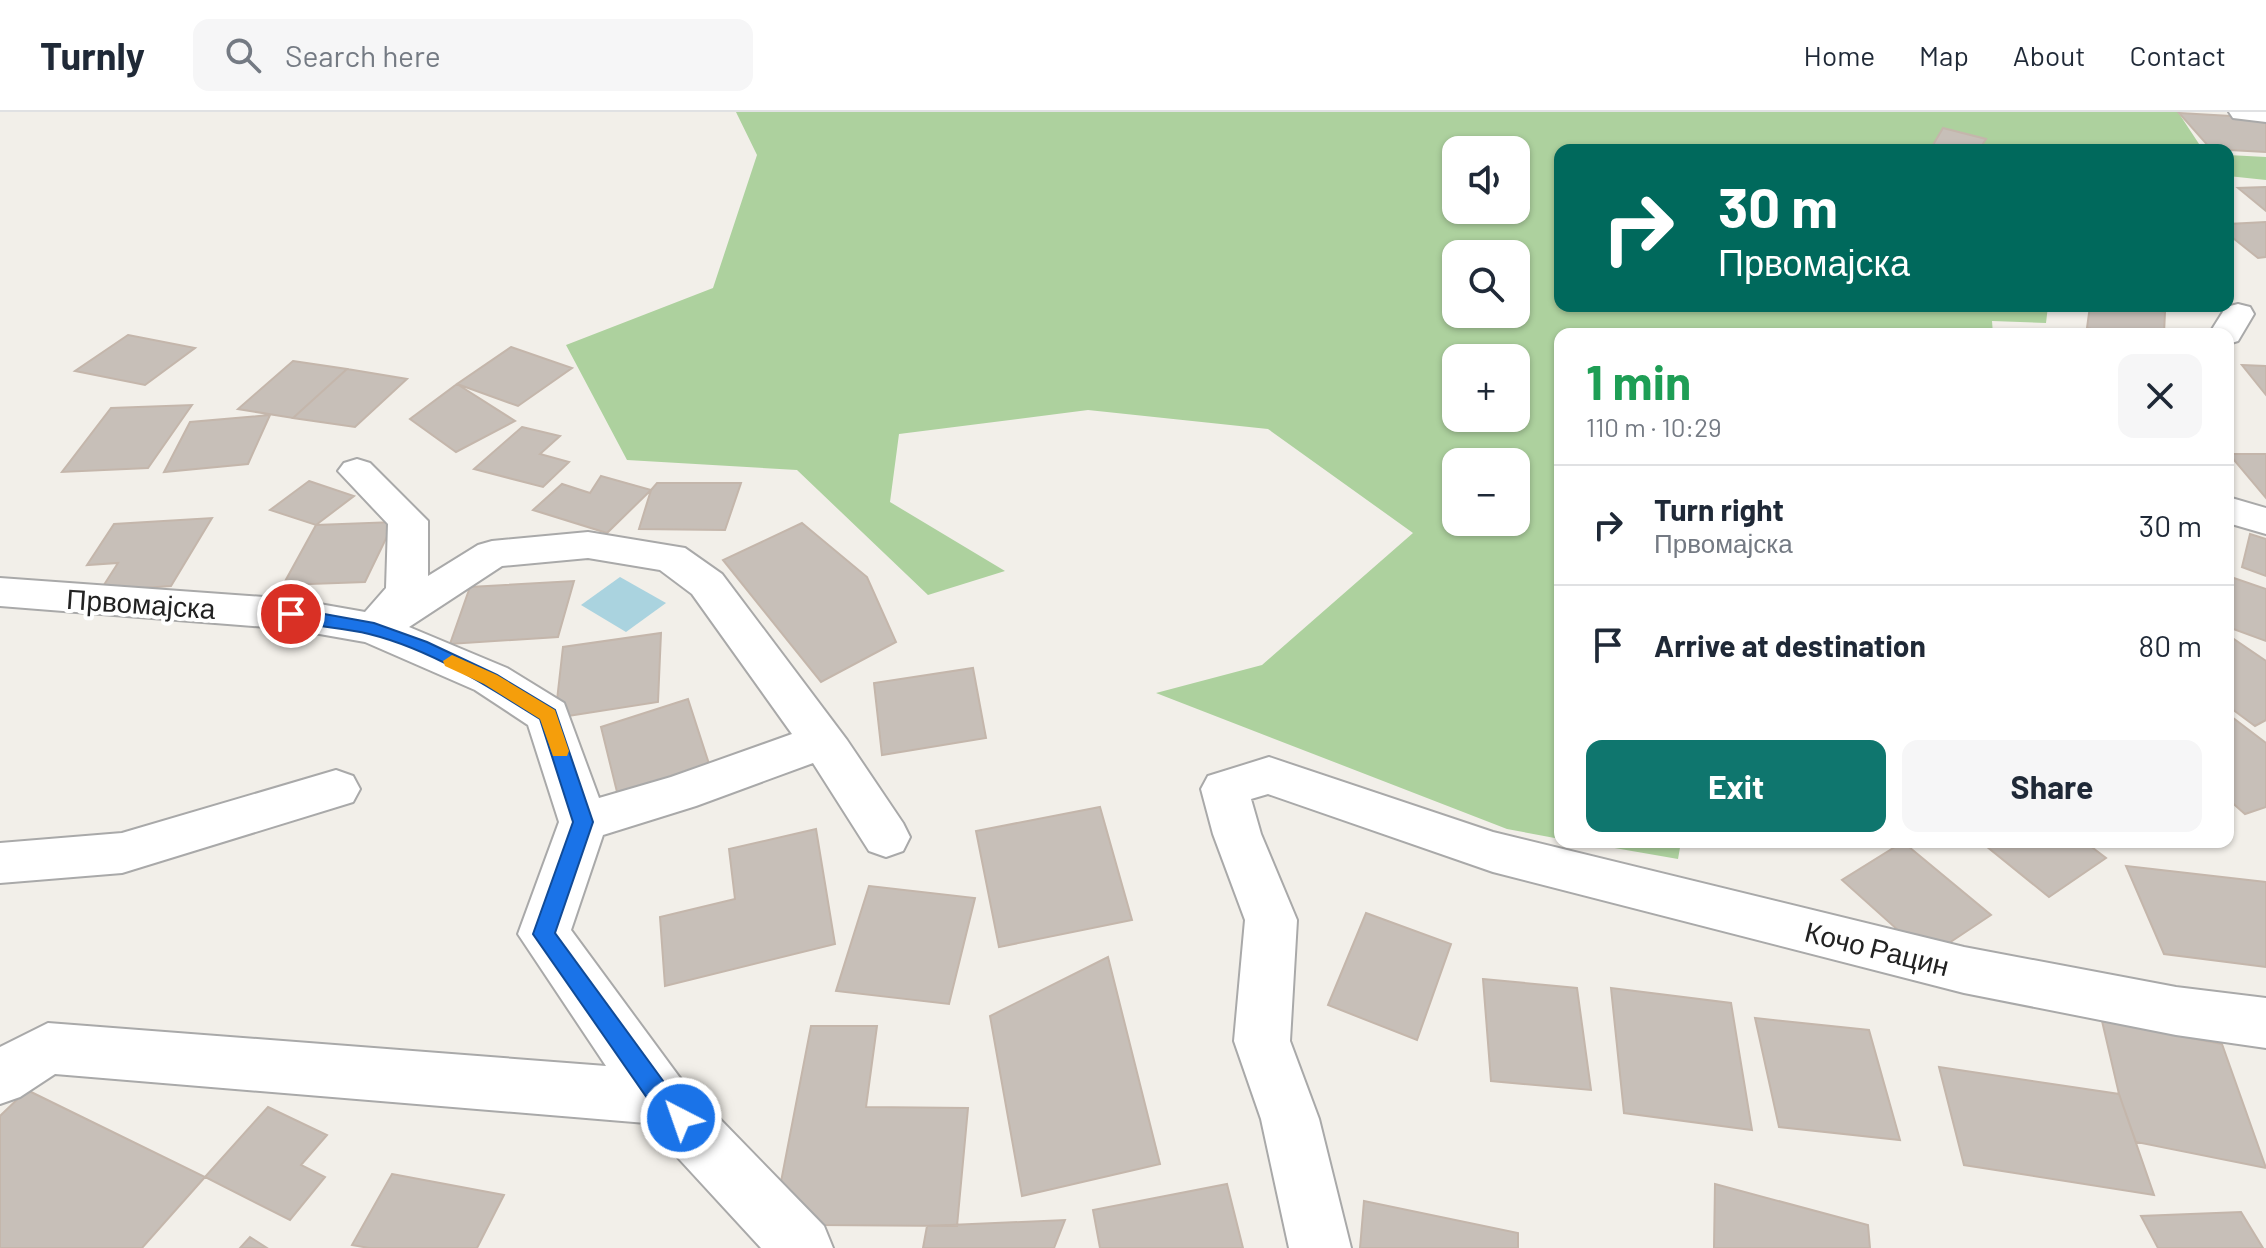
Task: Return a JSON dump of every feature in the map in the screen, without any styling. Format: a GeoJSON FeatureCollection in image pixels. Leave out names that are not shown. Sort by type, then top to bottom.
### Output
{"type":"FeatureCollection","features":[{"type":"Feature","properties":{"kind":"street"},"geometry":{"type":"LineString","coordinates":[[2242,112],[2266,114]]}},
{"type":"Feature","properties":{"kind":"street"},"geometry":{"type":"LineString","coordinates":[[357,471],[408,521],[407,592],[374,629]]}},
{"type":"Feature","properties":{"kind":"street"},"geometry":{"type":"LineString","coordinates":[[2234,512],[2266,521]]}},
{"type":"Feature","properties":{"kind":"street"},"geometry":{"type":"LineString","coordinates":[[374,629],[492,554],[588,545],[671,558],[707,584],[822,741],[886,837]]}},
{"type":"Feature","properties":{"kind":"street","name":"Првомајска"},"geometry":{"type":"LineString","coordinates":[[0,592],[291,614],[374,629],[491,679],[548,715],[583,822]]}},
{"type":"Feature","properties":{"kind":"street"},"geometry":{"type":"LineString","coordinates":[[802,1248],[660,1097],[544,934],[583,822],[679,793],[822,741]]}},
{"type":"Feature","properties":{"kind":"street","name":"Кочо Рацин"},"geometry":{"type":"LineString","coordinates":[[1320,1248],[1290,1119],[1262,1041],[1271,920],[1237,834],[1225,789],[1269,775],[1493,852],[1964,970],[2176,1011],[2266,1023]]}},
{"type":"Feature","properties":{"kind":"street"},"geometry":{"type":"LineString","coordinates":[[0,863],[122,853],[336,789]]}},
{"type":"Feature","properties":{"kind":"street"},"geometry":{"type":"LineString","coordinates":[[0,1078],[48,1048],[660,1097]]}},
{"type":"Feature","properties":{"kind":"green space"},"geometry":{"type":"Polygon","coordinates":[[[736,112],[2178,112],[2199,144],[1554,144],[1554,312],[2047,312],[2046,323],[1992,321],[1993,328],[1554,328],[1554,838],[1507,829],[1156,693],[1262,665],[1413,533],[1268,429],[1088,410],[899,434],[890,502],[1005,571],[928,595],[797,470],[627,460],[566,345],[713,288],[757,155],[736,112]]]}},
{"type":"Feature","properties":{"kind":"green space"},"geometry":{"type":"Polygon","coordinates":[[[2234,155],[2266,157],[2266,180],[2234,177],[2234,155]]]}},
{"type":"Feature","properties":{"kind":"green space"},"geometry":{"type":"Polygon","coordinates":[[[1615,848],[1680,848],[1678,859],[1615,848]]]}},
{"type":"Feature","properties":{"kind":"water"},"geometry":{"type":"Polygon","coordinates":[[[620,577],[666,603],[626,632],[581,605],[620,577]]]}},
{"type":"Feature","properties":{"kind":"building"},"geometry":{"type":"Polygon","coordinates":[[[2179,113],[2266,118],[2266,152],[2234,150],[2234,144],[2207,144],[2179,113]]]}},
{"type":"Feature","properties":{"kind":"building"},"geometry":{"type":"Polygon","coordinates":[[[1943,128],[1986,139],[1983,144],[1934,144],[1943,128]]]}},
{"type":"Feature","properties":{"kind":"building"},"geometry":{"type":"Polygon","coordinates":[[[2266,187],[2266,211],[2238,188],[2266,187]]]}},
{"type":"Feature","properties":{"kind":"building"},"geometry":{"type":"Polygon","coordinates":[[[2266,222],[2266,257],[2258,258],[2234,239],[2234,224],[2266,222]]]}},
{"type":"Feature","properties":{"kind":"building"},"geometry":{"type":"Polygon","coordinates":[[[2089,312],[2165,312],[2164,328],[2087,328],[2089,312]]]}},
{"type":"Feature","properties":{"kind":"building"},"geometry":{"type":"Polygon","coordinates":[[[128,335],[195,348],[145,385],[75,371],[128,335]]]}},
{"type":"Feature","properties":{"kind":"building"},"geometry":{"type":"Polygon","coordinates":[[[511,347],[572,368],[518,406],[457,384],[511,347]]]}},
{"type":"Feature","properties":{"kind":"building"},"geometry":{"type":"Polygon","coordinates":[[[293,361],[347,369],[293,418],[238,409],[293,361]]]}},
{"type":"Feature","properties":{"kind":"building"},"geometry":{"type":"Polygon","coordinates":[[[2242,365],[2266,366],[2266,395],[2242,365]]]}},
{"type":"Feature","properties":{"kind":"building"},"geometry":{"type":"Polygon","coordinates":[[[347,369],[407,379],[355,427],[293,418],[347,369]]]}},
{"type":"Feature","properties":{"kind":"building"},"geometry":{"type":"Polygon","coordinates":[[[457,384],[515,421],[456,452],[410,419],[457,384]]]}},
{"type":"Feature","properties":{"kind":"building"},"geometry":{"type":"Polygon","coordinates":[[[192,405],[148,468],[62,472],[111,408],[192,405]]]}},
{"type":"Feature","properties":{"kind":"building"},"geometry":{"type":"Polygon","coordinates":[[[270,415],[248,464],[164,472],[190,422],[270,415]]]}},
{"type":"Feature","properties":{"kind":"building"},"geometry":{"type":"Polygon","coordinates":[[[522,427],[560,436],[540,454],[569,462],[543,487],[474,469],[522,427]]]}},
{"type":"Feature","properties":{"kind":"building"},"geometry":{"type":"Polygon","coordinates":[[[2234,454],[2266,454],[2266,498],[2234,460],[2234,454]]]}},
{"type":"Feature","properties":{"kind":"building"},"geometry":{"type":"Polygon","coordinates":[[[601,476],[651,490],[607,533],[533,510],[562,484],[590,493],[601,476]]]}},
{"type":"Feature","properties":{"kind":"building"},"geometry":{"type":"Polygon","coordinates":[[[309,481],[354,496],[316,525],[270,510],[309,481]]]}},
{"type":"Feature","properties":{"kind":"building"},"geometry":{"type":"Polygon","coordinates":[[[657,483],[741,483],[725,530],[639,529],[651,490],[657,483]]]}},
{"type":"Feature","properties":{"kind":"building"},"geometry":{"type":"Polygon","coordinates":[[[212,518],[171,586],[100,591],[118,563],[87,565],[114,524],[212,518]]]}},
{"type":"Feature","properties":{"kind":"building"},"geometry":{"type":"Polygon","coordinates":[[[394,522],[365,582],[283,585],[316,525],[394,522]]]}},
{"type":"Feature","properties":{"kind":"building"},"geometry":{"type":"Polygon","coordinates":[[[802,523],[867,577],[896,642],[821,682],[723,560],[802,523]]]}},
{"type":"Feature","properties":{"kind":"building"},"geometry":{"type":"Polygon","coordinates":[[[2250,534],[2266,539],[2266,576],[2242,567],[2250,534]]]}},
{"type":"Feature","properties":{"kind":"building"},"geometry":{"type":"Polygon","coordinates":[[[2234,578],[2266,589],[2266,641],[2234,629],[2234,578]]]}},
{"type":"Feature","properties":{"kind":"building"},"geometry":{"type":"Polygon","coordinates":[[[574,581],[558,637],[450,644],[470,587],[574,581]]]}},
{"type":"Feature","properties":{"kind":"building"},"geometry":{"type":"Polygon","coordinates":[[[661,633],[658,702],[555,718],[563,647],[661,633]]]}},
{"type":"Feature","properties":{"kind":"building"},"geometry":{"type":"Polygon","coordinates":[[[2234,639],[2266,661],[2266,720],[2255,726],[2234,710],[2234,639]]]}},
{"type":"Feature","properties":{"kind":"building"},"geometry":{"type":"Polygon","coordinates":[[[973,668],[986,738],[882,755],[874,683],[973,668]]]}},
{"type":"Feature","properties":{"kind":"building"},"geometry":{"type":"Polygon","coordinates":[[[688,699],[711,770],[619,800],[601,727],[688,699]]]}},
{"type":"Feature","properties":{"kind":"building"},"geometry":{"type":"Polygon","coordinates":[[[2234,719],[2266,743],[2266,807],[2245,814],[2234,804],[2234,719]]]}},
{"type":"Feature","properties":{"kind":"building"},"geometry":{"type":"Polygon","coordinates":[[[1100,807],[1132,920],[999,947],[976,831],[1100,807]]]}},
{"type":"Feature","properties":{"kind":"building"},"geometry":{"type":"Polygon","coordinates":[[[816,829],[835,944],[665,986],[660,917],[735,899],[729,849],[816,829]]]}},
{"type":"Feature","properties":{"kind":"building"},"geometry":{"type":"Polygon","coordinates":[[[1893,848],[1910,848],[1991,915],[1928,957],[1842,880],[1893,848]]]}},
{"type":"Feature","properties":{"kind":"building"},"geometry":{"type":"Polygon","coordinates":[[[1988,848],[2093,848],[2106,858],[2049,897],[1988,848]]]}},
{"type":"Feature","properties":{"kind":"building"},"geometry":{"type":"Polygon","coordinates":[[[2126,866],[2266,882],[2266,967],[2164,954],[2126,866]]]}},
{"type":"Feature","properties":{"kind":"building"},"geometry":{"type":"Polygon","coordinates":[[[869,886],[975,898],[949,1004],[836,991],[869,886]]]}},
{"type":"Feature","properties":{"kind":"building"},"geometry":{"type":"Polygon","coordinates":[[[1366,913],[1451,944],[1417,1040],[1328,1005],[1366,913]]]}},
{"type":"Feature","properties":{"kind":"building"},"geometry":{"type":"Polygon","coordinates":[[[1108,957],[1160,1164],[1022,1196],[990,1016],[1108,957]]]}},
{"type":"Feature","properties":{"kind":"building"},"geometry":{"type":"Polygon","coordinates":[[[1483,979],[1577,988],[1591,1090],[1491,1081],[1483,979]]]}},
{"type":"Feature","properties":{"kind":"building"},"geometry":{"type":"Polygon","coordinates":[[[1611,988],[1731,1003],[1752,1130],[1624,1113],[1611,988]]]}},
{"type":"Feature","properties":{"kind":"building"},"geometry":{"type":"Polygon","coordinates":[[[1755,1018],[1869,1030],[1900,1140],[1779,1127],[1755,1018]]]}},
{"type":"Feature","properties":{"kind":"building"},"geometry":{"type":"Polygon","coordinates":[[[2102,1021],[2222,1044],[2266,1168],[2136,1142],[2119,1094],[2102,1021]]]}},
{"type":"Feature","properties":{"kind":"building"},"geometry":{"type":"Polygon","coordinates":[[[811,1026],[877,1026],[866,1107],[968,1108],[957,1226],[818,1225],[779,1192],[811,1026]]]}},
{"type":"Feature","properties":{"kind":"building"},"geometry":{"type":"Polygon","coordinates":[[[1939,1067],[2119,1094],[2154,1195],[1964,1165],[1939,1067]]]}},
{"type":"Feature","properties":{"kind":"building"},"geometry":{"type":"Polygon","coordinates":[[[27,1090],[205,1177],[142,1248],[0,1248],[0,1116],[27,1090]]]}},
{"type":"Feature","properties":{"kind":"building"},"geometry":{"type":"Polygon","coordinates":[[[268,1107],[327,1135],[301,1165],[325,1177],[290,1220],[205,1177],[268,1107]]]}},
{"type":"Feature","properties":{"kind":"building"},"geometry":{"type":"Polygon","coordinates":[[[392,1174],[504,1195],[477,1248],[369,1248],[352,1245],[392,1174]]]}},
{"type":"Feature","properties":{"kind":"building"},"geometry":{"type":"Polygon","coordinates":[[[1227,1184],[1243,1248],[1100,1248],[1093,1210],[1227,1184]]]}},
{"type":"Feature","properties":{"kind":"building"},"geometry":{"type":"Polygon","coordinates":[[[1715,1184],[1868,1225],[1870,1248],[1714,1248],[1715,1184]]]}},
{"type":"Feature","properties":{"kind":"building"},"geometry":{"type":"Polygon","coordinates":[[[1364,1201],[1518,1233],[1518,1248],[1360,1248],[1364,1201]]]}},
{"type":"Feature","properties":{"kind":"building"},"geometry":{"type":"Polygon","coordinates":[[[2241,1212],[2263,1248],[2158,1248],[2141,1216],[2241,1212]]]}},
{"type":"Feature","properties":{"kind":"building"},"geometry":{"type":"Polygon","coordinates":[[[1065,1220],[1054,1248],[923,1248],[927,1226],[1065,1220]]]}},
{"type":"Feature","properties":{"kind":"building"},"geometry":{"type":"Polygon","coordinates":[[[250,1237],[267,1248],[240,1248],[250,1237]]]}},
{"type":"Feature","properties":{"kind":"slow traffic"},"geometry":{"type":"LineString","coordinates":[[452,661],[491,679],[548,715],[560,751]]}},
{"type":"Feature","properties":{"kind":"route"},"geometry":{"type":"LineString","coordinates":[[291,614],[374,629],[420,647],[491,679],[548,715],[583,822],[544,934],[660,1097],[681,1118]]}}]}
